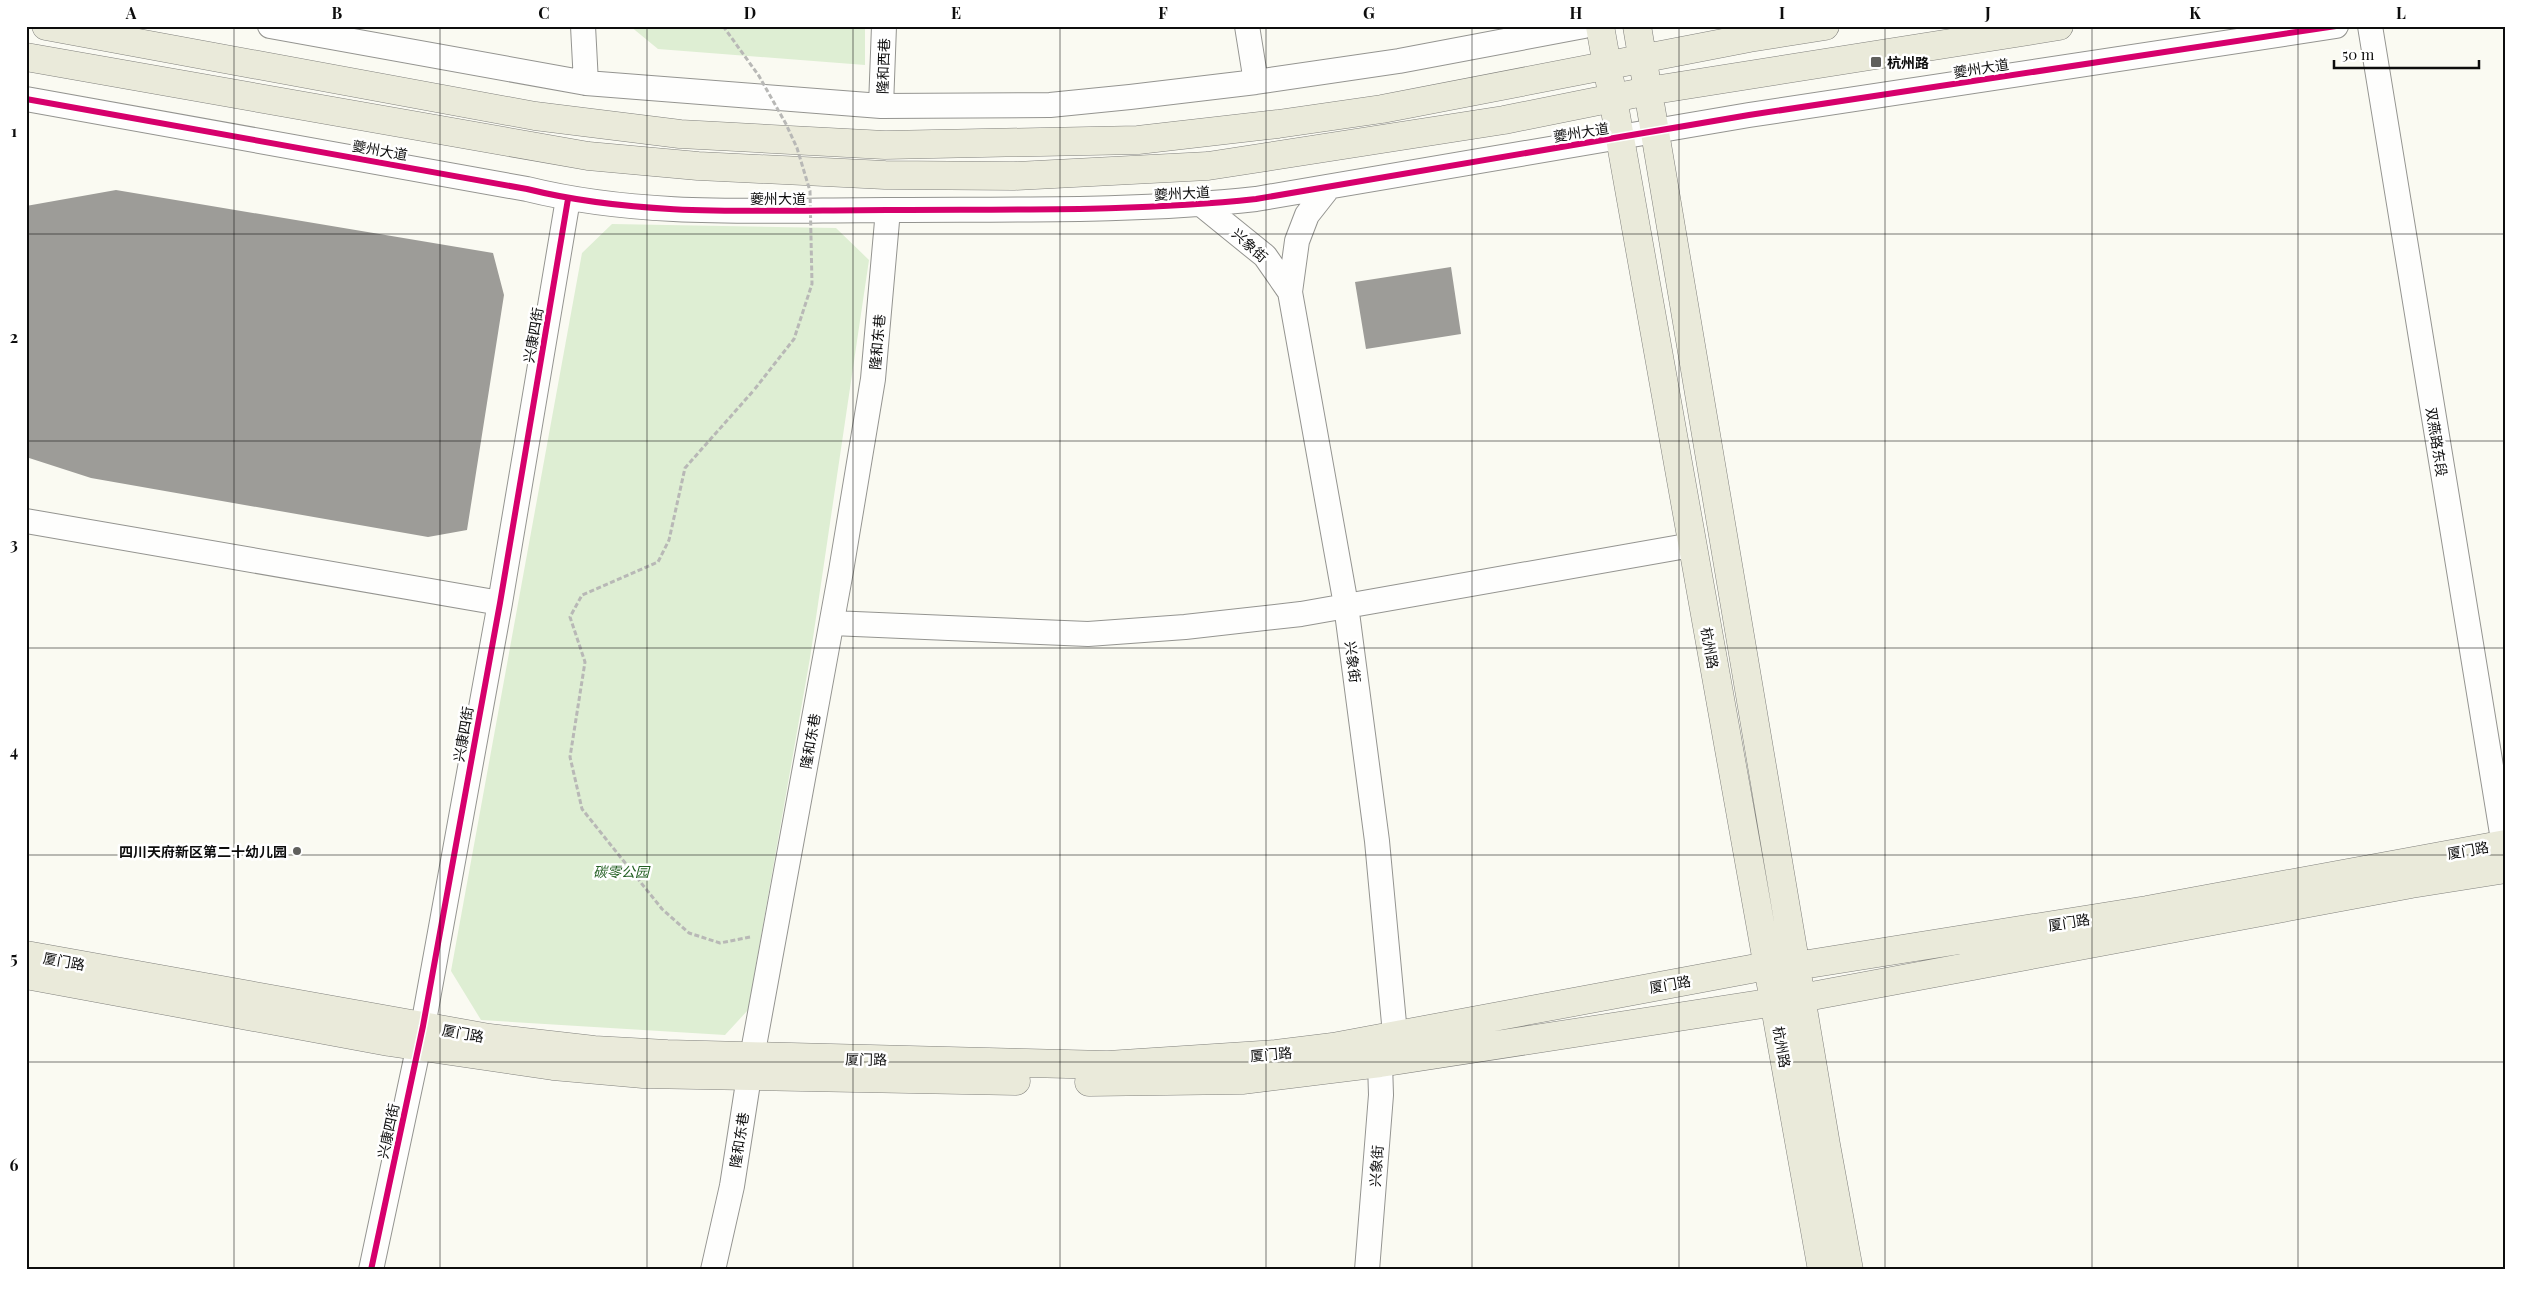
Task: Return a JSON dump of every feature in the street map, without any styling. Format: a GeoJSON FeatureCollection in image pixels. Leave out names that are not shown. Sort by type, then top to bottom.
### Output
{"type":"FeatureCollection","features":[{"type":"Feature","properties":{"kind":"main road"},"geometry":{"type":"LineString","coordinates":[[46,26],[536,116],[680,134],[885,145],[1128,140],[1212,132],[1382,109],[1749,38],[1825,26]]}},
{"type":"Feature","properties":{"kind":"main road","name":"杭州路"},"geometry":{"type":"LineString","coordinates":[[1600,26],[1822,1270]]}},
{"type":"Feature","properties":{"kind":"main road","name":"杭州路"},"geometry":{"type":"LineString","coordinates":[[1637,26],[1801,998],[1849,1270]]}},
{"type":"Feature","properties":{"kind":"main road","name":"夔州大道"},"geometry":{"type":"LineString","coordinates":[[26,57],[588,156],[698,166],[885,176],[1014,176],[1208,166],[1504,120],[1612,98],[2060,26]]}},
{"type":"Feature","properties":{"kind":"main road","name":"厦门路"},"geometry":{"type":"LineString","coordinates":[[26,955],[421,1036],[553,1066],[643,1074],[751,1067],[1108,1065],[1276,1054],[1333,1047],[1767,966],[1796,966],[2505,854]]}},
{"type":"Feature","properties":{"kind":"main road","name":"厦门路"},"geometry":{"type":"LineString","coordinates":[[751,1067],[1147,1083],[1242,1080],[1380,1063],[1801,998],[2382,890],[2505,854]]}},
{"type":"Feature","properties":{"kind":"main road","name":"厦门路"},"geometry":{"type":"LineString","coordinates":[[26,975],[421,1036]]}},
{"type":"Feature","properties":{"kind":"street"},"geometry":{"type":"LineString","coordinates":[[270,26],[586,83],[881,106],[1050,105],[1256,82],[1399,61],[1584,26]]}},
{"type":"Feature","properties":{"kind":"street"},"geometry":{"type":"LineString","coordinates":[[583,26],[586,83]]}},
{"type":"Feature","properties":{"kind":"street","name":"隆和西巷"},"geometry":{"type":"LineString","coordinates":[[881,106],[884,26]]}},
{"type":"Feature","properties":{"kind":"street"},"geometry":{"type":"LineString","coordinates":[[1247,26],[1256,82]]}},
{"type":"Feature","properties":{"kind":"street","name":"夔州大道"},"geometry":{"type":"LineString","coordinates":[[26,99],[527,189],[568,200],[705,211],[1107,209],[1202,205],[1256,199],[1750,116],[2336,26]]}},
{"type":"Feature","properties":{"kind":"street","name":"双燕路东段"},"geometry":{"type":"LineString","coordinates":[[2370,26],[2505,854]]}},
{"type":"Feature","properties":{"kind":"street","name":"兴象街"},"geometry":{"type":"LineString","coordinates":[[1329,187],[1308,215],[1297,241],[1290,292],[1346,605],[1377,840],[1395,1034]]}},
{"type":"Feature","properties":{"kind":"street","name":"兴康四街"},"geometry":{"type":"LineString","coordinates":[[371,1270],[421,1036],[500,603],[568,200]]}},
{"type":"Feature","properties":{"kind":"street","name":"兴象街"},"geometry":{"type":"LineString","coordinates":[[1202,205],[1265,256],[1290,292]]}},
{"type":"Feature","properties":{"kind":"street","name":"隆和东巷"},"geometry":{"type":"LineString","coordinates":[[714,1270],[732,1186],[751,1067],[832,623],[873,380],[888,210]]}},
{"type":"Feature","properties":{"kind":"street"},"geometry":{"type":"LineString","coordinates":[[26,521],[500,603]]}},
{"type":"Feature","properties":{"kind":"street"},"geometry":{"type":"LineString","coordinates":[[832,623],[1088,634],[1185,627],[1301,614],[1692,545]]}},
{"type":"Feature","properties":{"kind":"street","name":"兴象街"},"geometry":{"type":"LineString","coordinates":[[1367,1270],[1381,1095],[1380,1063]]}},
{"type":"Feature","properties":{"kind":"path"},"geometry":{"type":"LineString","coordinates":[[723,26],[759,76],[797,148],[810,191],[812,284],[794,339],[754,390],[685,468],[669,540],[658,562],[582,595],[570,617],[586,662],[570,757],[582,808],[662,909],[689,933],[720,943],[750,937]]}},
{"type":"Feature","properties":{"kind":"green space"},"geometry":{"type":"Polygon","coordinates":[[[630,26],[865,26],[865,65],[658,49],[630,26]]]}},
{"type":"Feature","properties":{"kind":"green space","name":"碳零公园"},"geometry":{"type":"Polygon","coordinates":[[[612,224],[836,228],[869,260],[810,658],[748,1010],[725,1035],[481,1020],[451,971],[582,253],[612,224]]]}},
{"type":"Feature","properties":{"kind":"building"},"geometry":{"type":"Polygon","coordinates":[[[116,190],[493,253],[504,295],[467,530],[428,537],[91,478],[26,457],[26,206],[116,190]]]}},
{"type":"Feature","properties":{"kind":"building"},"geometry":{"type":"Polygon","coordinates":[[[1451,267],[1461,334],[1366,349],[1355,282],[1451,267]]]}},
{"type":"Feature","properties":{"kind":"cycle path"},"geometry":{"type":"LineString","coordinates":[[26,99],[616,205],[751,211],[1118,208],[1256,199],[1749,115],[2336,26]]}},
{"type":"Feature","properties":{"kind":"cycle path"},"geometry":{"type":"LineString","coordinates":[[371,1270],[423,1026],[500,603],[568,199]]}},
{"type":"Feature","properties":{"kind":"place","name":"杭州路"},"geometry":{"type":"Point","coordinates":[1876,62]}},
{"type":"Feature","properties":{"kind":"place","name":"四川天府新区第二十幼儿园"},"geometry":{"type":"Point","coordinates":[297,851]}}]}
